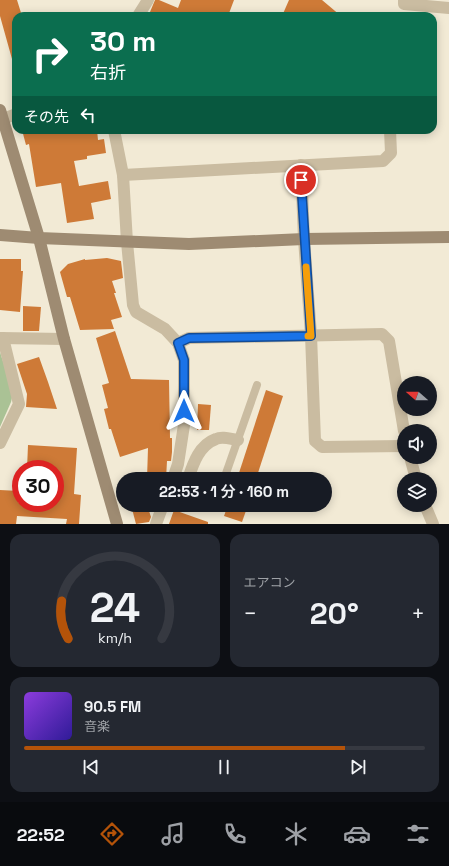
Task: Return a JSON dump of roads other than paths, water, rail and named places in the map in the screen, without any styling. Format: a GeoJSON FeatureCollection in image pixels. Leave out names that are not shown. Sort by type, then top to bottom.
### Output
{"type":"FeatureCollection","features":[{"type":"Feature","properties":{"kind":"street"},"geometry":{"type":"LineString","coordinates":[[140,12],[148,0]]}},
{"type":"Feature","properties":{"kind":"street"},"geometry":{"type":"LineString","coordinates":[[404,0],[404,4],[449,8]]}},
{"type":"Feature","properties":{"kind":"street"},"geometry":{"type":"LineString","coordinates":[[12,114],[1,115],[39,238],[64,339],[117,524]]}},
{"type":"Feature","properties":{"kind":"street"},"geometry":{"type":"LineString","coordinates":[[115,134],[124,175],[127,242],[133,305],[136,312],[165,329],[178,343],[184,360],[184,425],[175,472]]}},
{"type":"Feature","properties":{"kind":"street"},"geometry":{"type":"LineString","coordinates":[[124,175],[383,161],[391,153],[390,134]]}},
{"type":"Feature","properties":{"kind":"street"},"geometry":{"type":"LineString","coordinates":[[300,165],[311,336],[315,441],[322,447],[397,446]]}},
{"type":"Feature","properties":{"kind":"street"},"geometry":{"type":"LineString","coordinates":[[0,235],[189,244],[449,237]]}},
{"type":"Feature","properties":{"kind":"street"},"geometry":{"type":"LineString","coordinates":[[178,343],[189,338],[382,334],[389,341],[403,424]]}},
{"type":"Feature","properties":{"kind":"street"},"geometry":{"type":"LineString","coordinates":[[0,443],[19,404],[1,338],[64,339]]}},
{"type":"Feature","properties":{"kind":"street"},"geometry":{"type":"LineString","coordinates":[[191,472],[199,453],[206,445],[217,438],[238,440]]}},
{"type":"Feature","properties":{"kind":"street"},"geometry":{"type":"LineString","coordinates":[[156,524],[160,512]]}},
{"type":"Feature","properties":{"kind":"street"},"geometry":{"type":"LineString","coordinates":[[428,512],[433,524]]}},
{"type":"Feature","properties":{"kind":"lane"},"geometry":{"type":"LineString","coordinates":[[227,472],[257,385]]}}]}
